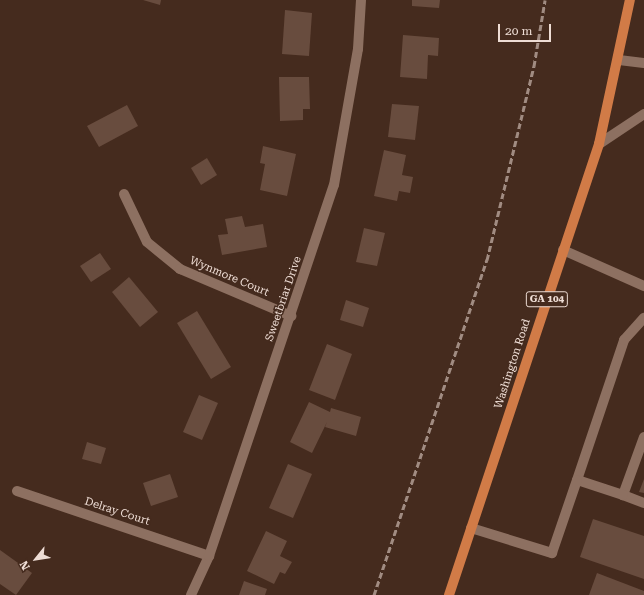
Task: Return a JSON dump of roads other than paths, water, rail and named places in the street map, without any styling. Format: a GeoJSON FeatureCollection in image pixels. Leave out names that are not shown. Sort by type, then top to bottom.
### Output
{"type":"FeatureCollection","features":[{"type":"Feature","properties":{"kind":"main road","name":"Washington Road"},"geometry":{"type":"LineString","coordinates":[[449,595],[599,144],[619,60],[630,0]]}},
{"type":"Feature","properties":{"kind":"street","name":"Sweetbriar Drive"},"geometry":{"type":"LineString","coordinates":[[191,595],[210,556],[334,184],[358,49],[361,0]]}},
{"type":"Feature","properties":{"kind":"street"},"geometry":{"type":"LineString","coordinates":[[619,60],[644,63]]}},
{"type":"Feature","properties":{"kind":"street"},"geometry":{"type":"LineString","coordinates":[[599,144],[644,114]]}},
{"type":"Feature","properties":{"kind":"street","name":"Wynmore Court"},"geometry":{"type":"LineString","coordinates":[[124,194],[147,242],[180,269],[291,316]]}},
{"type":"Feature","properties":{"kind":"street"},"geometry":{"type":"LineString","coordinates":[[563,250],[644,286]]}},
{"type":"Feature","properties":{"kind":"street"},"geometry":{"type":"LineString","coordinates":[[471,528],[552,553],[624,340],[644,318]]}},
{"type":"Feature","properties":{"kind":"street"},"geometry":{"type":"LineString","coordinates":[[624,495],[644,437]]}},
{"type":"Feature","properties":{"kind":"street"},"geometry":{"type":"LineString","coordinates":[[576,480],[644,503]]}},
{"type":"Feature","properties":{"kind":"street","name":"Delray Court"},"geometry":{"type":"LineString","coordinates":[[17,492],[210,556]]}},
{"type":"Feature","properties":{"kind":"railway"},"geometry":{"type":"LineString","coordinates":[[374,595],[487,260],[534,66],[545,0]]}}]}
